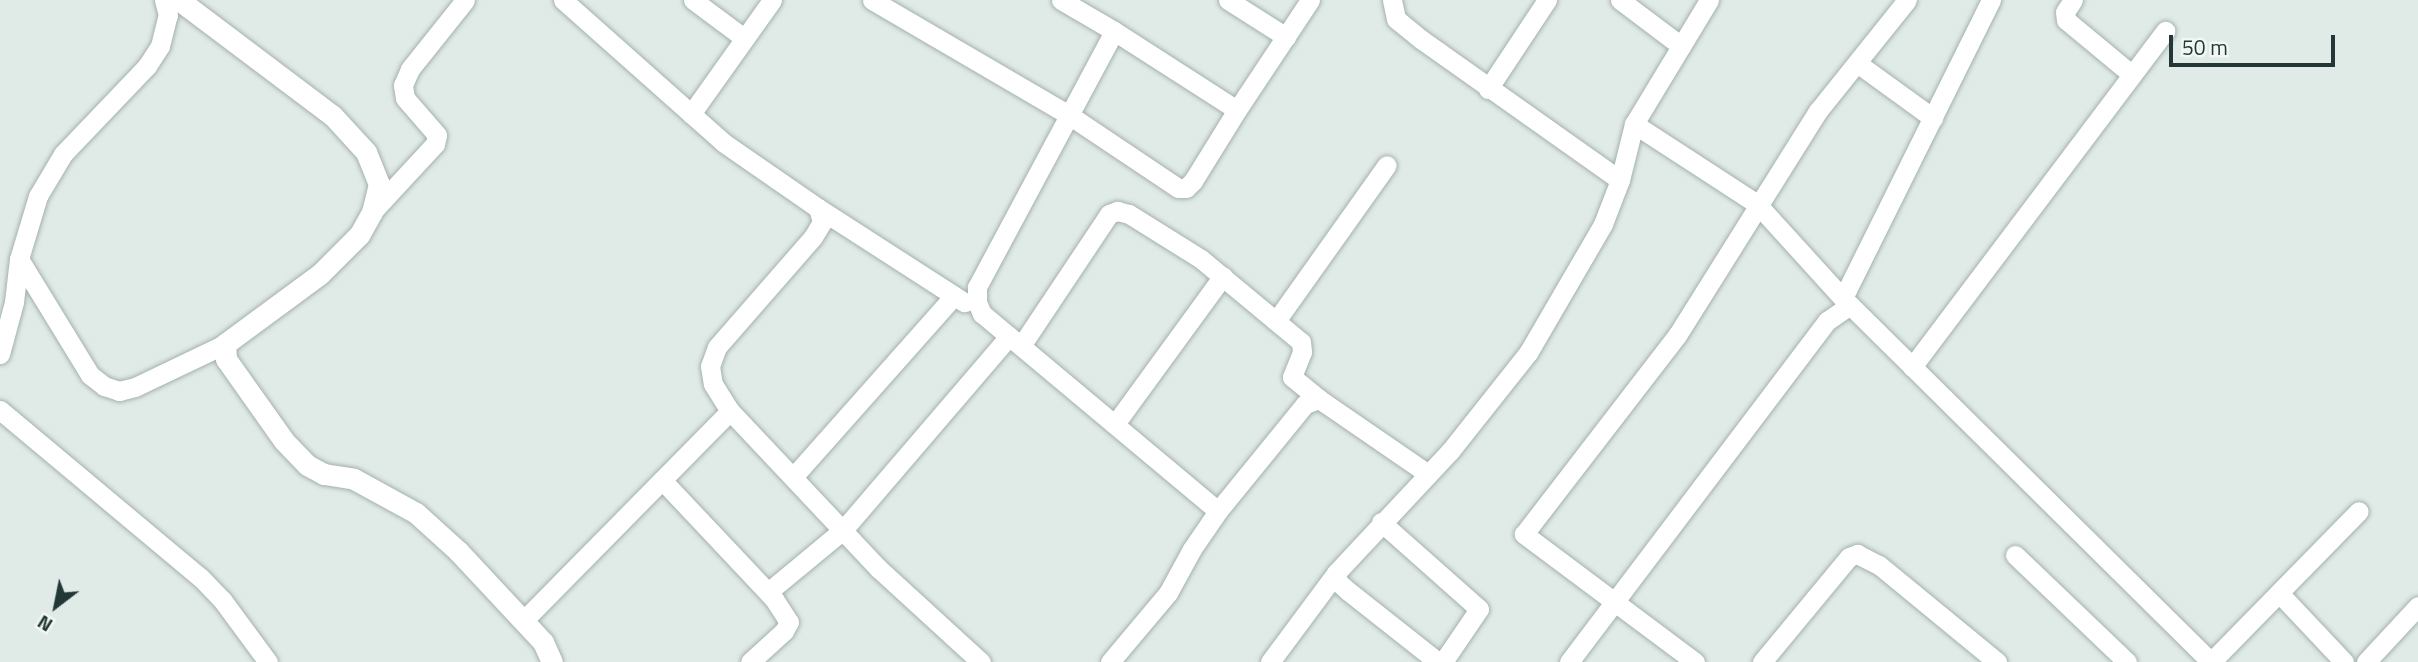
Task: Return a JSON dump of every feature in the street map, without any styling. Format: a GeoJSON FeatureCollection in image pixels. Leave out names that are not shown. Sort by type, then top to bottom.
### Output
{"type":"FeatureCollection","features":[{"type":"Feature","properties":{"kind":"street"},"geometry":{"type":"LineString","coordinates":[[0,354],[14,302],[19,259],[38,196],[50,173],[72,144],[147,66],[160,46],[168,15],[164,0]]}},
{"type":"Feature","properties":{"kind":"street"},"geometry":{"type":"LineString","coordinates":[[179,0],[333,117],[366,152],[379,184],[372,212]]}},
{"type":"Feature","properties":{"kind":"street"},"geometry":{"type":"LineString","coordinates":[[19,259],[90,375],[104,386],[119,391],[135,387],[225,344],[320,274],[359,235],[372,212],[435,144],[437,135],[405,98],[402,85],[410,69],[465,0]]}},
{"type":"Feature","properties":{"kind":"street"},"geometry":{"type":"LineString","coordinates":[[563,0],[724,143],[818,208],[982,314],[1218,511]]}},
{"type":"Feature","properties":{"kind":"street"},"geometry":{"type":"LineString","coordinates":[[693,0],[744,38]]}},
{"type":"Feature","properties":{"kind":"street"},"geometry":{"type":"LineString","coordinates":[[691,114],[772,0]]}},
{"type":"Feature","properties":{"kind":"street"},"geometry":{"type":"LineString","coordinates":[[873,0],[1069,115],[1178,188],[1186,188],[1310,0]]}},
{"type":"Feature","properties":{"kind":"street"},"geometry":{"type":"LineString","coordinates":[[1061,0],[1237,110]]}},
{"type":"Feature","properties":{"kind":"street"},"geometry":{"type":"LineString","coordinates":[[1228,0],[1286,37]]}},
{"type":"Feature","properties":{"kind":"street"},"geometry":{"type":"LineString","coordinates":[[1392,0],[1396,19],[1488,89],[1620,180]]}},
{"type":"Feature","properties":{"kind":"street"},"geometry":{"type":"LineString","coordinates":[[1488,89],[1547,0]]}},
{"type":"Feature","properties":{"kind":"street"},"geometry":{"type":"LineString","coordinates":[[1620,0],[1680,45]]}},
{"type":"Feature","properties":{"kind":"street"},"geometry":{"type":"LineString","coordinates":[[1270,662],[1336,573],[1428,474],[1508,382],[1528,353],[1603,224],[1620,180],[1634,124],[1709,0]]}},
{"type":"Feature","properties":{"kind":"street"},"geometry":{"type":"LineString","coordinates":[[1695,662],[1524,534],[1678,334],[1757,204],[1818,111],[1907,0]]}},
{"type":"Feature","properties":{"kind":"street"},"geometry":{"type":"LineString","coordinates":[[1569,662],[1828,321],[1846,302],[1991,0]]}},
{"type":"Feature","properties":{"kind":"street"},"geometry":{"type":"LineString","coordinates":[[2073,0],[2065,12],[2066,20],[2131,74]]}},
{"type":"Feature","properties":{"kind":"street"},"geometry":{"type":"LineString","coordinates":[[982,314],[977,302],[977,288],[1114,31]]}},
{"type":"Feature","properties":{"kind":"street"},"geometry":{"type":"LineString","coordinates":[[1912,367],[2165,31]]}},
{"type":"Feature","properties":{"kind":"street"},"geometry":{"type":"LineString","coordinates":[[1857,63],[1933,118]]}},
{"type":"Feature","properties":{"kind":"street"},"geometry":{"type":"LineString","coordinates":[[1634,124],[1757,204],[1846,302],[2211,662],[2359,511]]}},
{"type":"Feature","properties":{"kind":"street"},"geometry":{"type":"LineString","coordinates":[[1276,321],[1387,166]]}},
{"type":"Feature","properties":{"kind":"street"},"geometry":{"type":"LineString","coordinates":[[818,208],[822,222],[813,237],[717,347],[710,366],[713,384],[730,411],[842,530],[914,603],[981,662]]}},
{"type":"Feature","properties":{"kind":"street"},"geometry":{"type":"LineString","coordinates":[[768,592],[842,530],[1015,341],[1109,214],[1117,211],[1129,214],[1223,275],[1303,347],[1292,377],[1294,381],[1428,474]]}},
{"type":"Feature","properties":{"kind":"street"},"geometry":{"type":"LineString","coordinates":[[1115,425],[1223,275]]}},
{"type":"Feature","properties":{"kind":"street"},"geometry":{"type":"LineString","coordinates":[[794,476],[954,296]]}},
{"type":"Feature","properties":{"kind":"street"},"geometry":{"type":"LineString","coordinates":[[225,344],[226,359],[284,441],[307,465],[324,474],[354,479],[416,513],[458,551],[543,642],[552,662]]}},
{"type":"Feature","properties":{"kind":"street"},"geometry":{"type":"LineString","coordinates":[[1110,662],[1168,593],[1192,549],[1218,511],[1306,404],[1320,400]]}},
{"type":"Feature","properties":{"kind":"street"},"geometry":{"type":"LineString","coordinates":[[0,410],[200,577],[223,601],[268,662]]}},
{"type":"Feature","properties":{"kind":"street"},"geometry":{"type":"LineString","coordinates":[[523,621],[730,411]]}},
{"type":"Feature","properties":{"kind":"street"},"geometry":{"type":"LineString","coordinates":[[662,480],[768,592],[789,622],[784,631],[750,662]]}},
{"type":"Feature","properties":{"kind":"street"},"geometry":{"type":"LineString","coordinates":[[1336,573],[1338,582],[1441,662],[1479,609],[1381,522]]}},
{"type":"Feature","properties":{"kind":"street"},"geometry":{"type":"LineString","coordinates":[[1762,662],[1849,557],[1857,554],[1879,565],[1997,662]]}},
{"type":"Feature","properties":{"kind":"street"},"geometry":{"type":"LineString","coordinates":[[2015,555],[2126,662]]}},
{"type":"Feature","properties":{"kind":"street"},"geometry":{"type":"LineString","coordinates":[[2279,593],[2344,662]]}},
{"type":"Feature","properties":{"kind":"street"},"geometry":{"type":"LineString","coordinates":[[2366,662],[2418,606]]}}]}
